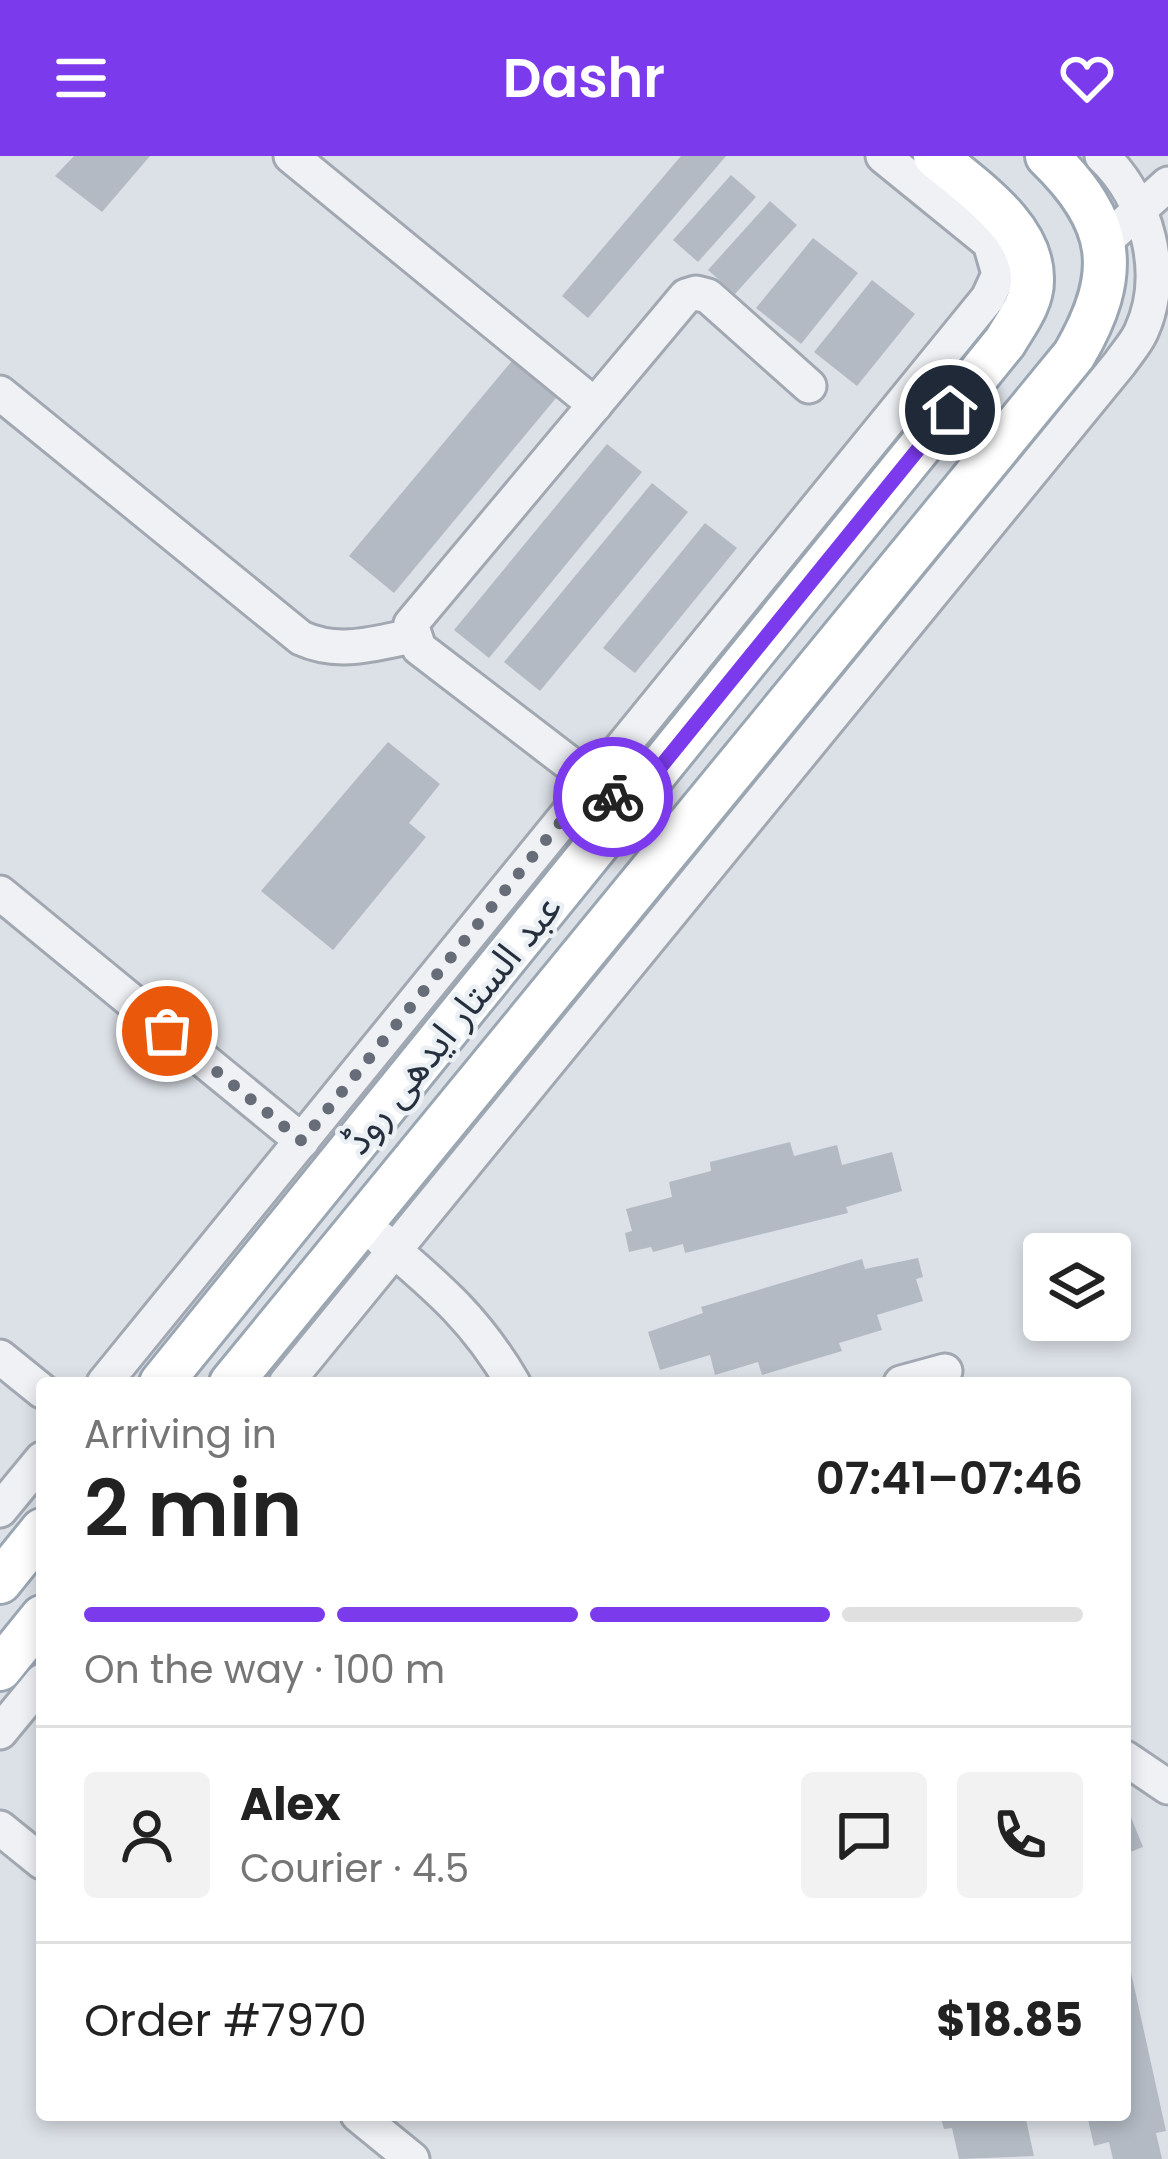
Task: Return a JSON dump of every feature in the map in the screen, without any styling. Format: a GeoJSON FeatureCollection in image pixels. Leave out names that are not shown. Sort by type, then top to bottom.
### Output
{"type":"FeatureCollection","features":[{"type":"Feature","properties":{"kind":"main road","name":"عبد الستار ایدھی روڈ"},"geometry":{"type":"LineString","coordinates":[[166,1377],[1005,342],[1028,303],[1033,282],[1030,257],[1007,220],[935,156]]}},
{"type":"Feature","properties":{"kind":"main road","name":"عبد الستار ایدھی روڈ"},"geometry":{"type":"LineString","coordinates":[[236,1377],[1074,355],[1096,317],[1105,277],[1102,243],[1096,216],[1080,188],[1047,156]]}},
{"type":"Feature","properties":{"kind":"main road"},"geometry":{"type":"LineString","coordinates":[[0,1582],[36,1537]]}},
{"type":"Feature","properties":{"kind":"main road"},"geometry":{"type":"LineString","coordinates":[[0,1669],[36,1624]]}},
{"type":"Feature","properties":{"kind":"street"},"geometry":{"type":"LineString","coordinates":[[291,156],[595,405]]}},
{"type":"Feature","properties":{"kind":"street"},"geometry":{"type":"LineString","coordinates":[[109,1377],[996,285],[997,257],[990,243],[884,156]]}},
{"type":"Feature","properties":{"kind":"street"},"geometry":{"type":"LineString","coordinates":[[291,1377],[1140,334],[1154,271],[1141,210],[1128,183],[1102,156]]}},
{"type":"Feature","properties":{"kind":"street"},"geometry":{"type":"LineString","coordinates":[[1102,243],[1168,184]]}},
{"type":"Feature","properties":{"kind":"street"},"geometry":{"type":"LineString","coordinates":[[628,807],[419,648],[411,624],[686,296],[708,296],[809,386]]}},
{"type":"Feature","properties":{"kind":"street"},"geometry":{"type":"LineString","coordinates":[[0,393],[301,638],[322,648],[349,649],[412,636]]}},
{"type":"Feature","properties":{"kind":"street"},"geometry":{"type":"LineString","coordinates":[[0,893],[302,1141]]}},
{"type":"Feature","properties":{"kind":"street"},"geometry":{"type":"LineString","coordinates":[[362,1222],[456,1303],[509,1377]]}},
{"type":"Feature","properties":{"kind":"street"},"geometry":{"type":"LineString","coordinates":[[0,1357],[36,1386]]}},
{"type":"Feature","properties":{"kind":"street"},"geometry":{"type":"LineString","coordinates":[[923,1377],[945,1371]]}},
{"type":"Feature","properties":{"kind":"street"},"geometry":{"type":"LineString","coordinates":[[0,1510],[36,1466]]}},
{"type":"Feature","properties":{"kind":"street"},"geometry":{"type":"LineString","coordinates":[[0,1732],[36,1688]]}},
{"type":"Feature","properties":{"kind":"street"},"geometry":{"type":"LineString","coordinates":[[1131,1762],[1168,1786]]}},
{"type":"Feature","properties":{"kind":"street"},"geometry":{"type":"LineString","coordinates":[[0,1828],[36,1857]]}},
{"type":"Feature","properties":{"kind":"street"},"geometry":{"type":"LineString","coordinates":[[365,2121],[412,2159]]}},
{"type":"Feature","properties":{"kind":"building"},"geometry":{"type":"Polygon","coordinates":[[[74,156],[150,156],[102,212],[55,176],[74,156]]]}},
{"type":"Feature","properties":{"kind":"building"},"geometry":{"type":"Polygon","coordinates":[[[681,156],[726,156],[588,318],[562,296],[681,156]]]}},
{"type":"Feature","properties":{"kind":"building"},"geometry":{"type":"Polygon","coordinates":[[[731,175],[756,197],[698,262],[673,240],[731,175]]]}},
{"type":"Feature","properties":{"kind":"building"},"geometry":{"type":"Polygon","coordinates":[[[770,201],[797,225],[735,294],[708,270],[770,201]]]}},
{"type":"Feature","properties":{"kind":"building"},"geometry":{"type":"Polygon","coordinates":[[[813,238],[858,273],[801,344],[756,308],[813,238]]]}},
{"type":"Feature","properties":{"kind":"building"},"geometry":{"type":"Polygon","coordinates":[[[872,280],[915,314],[857,386],[814,352],[872,280]]]}},
{"type":"Feature","properties":{"kind":"building"},"geometry":{"type":"Polygon","coordinates":[[[522,349],[566,386],[394,593],[349,556],[522,349]]]}},
{"type":"Feature","properties":{"kind":"building"},"geometry":{"type":"Polygon","coordinates":[[[607,444],[642,472],[489,658],[454,630],[607,444]]]}},
{"type":"Feature","properties":{"kind":"building"},"geometry":{"type":"Polygon","coordinates":[[[652,483],[688,512],[540,691],[504,662],[652,483]]]}},
{"type":"Feature","properties":{"kind":"building"},"geometry":{"type":"Polygon","coordinates":[[[705,523],[737,548],[635,673],[603,648],[705,523]]]}},
{"type":"Feature","properties":{"kind":"building"},"geometry":{"type":"Polygon","coordinates":[[[388,742],[440,784],[409,823],[426,837],[333,950],[261,891],[388,742]]]}},
{"type":"Feature","properties":{"kind":"building"},"geometry":{"type":"Polygon","coordinates":[[[790,1142],[794,1156],[837,1145],[842,1165],[892,1152],[902,1191],[846,1207],[848,1213],[685,1253],[683,1244],[629,1252],[625,1233],[632,1231],[626,1209],[672,1197],[669,1182],[711,1171],[710,1162],[790,1142]]]}},
{"type":"Feature","properties":{"kind":"building"},"geometry":{"type":"Polygon","coordinates":[[[918,1258],[923,1277],[916,1279],[923,1301],[877,1315],[882,1330],[839,1343],[842,1351],[762,1375],[758,1362],[715,1375],[710,1355],[660,1370],[648,1332],[703,1313],[701,1307],[862,1259],[865,1269],[918,1258]]]}},
{"type":"Feature","properties":{"kind":"building"},"geometry":{"type":"Polygon","coordinates":[[[1131,1817],[1143,1847],[1131,1852],[1131,1817]]]}},
{"type":"Feature","properties":{"kind":"building"},"geometry":{"type":"Polygon","coordinates":[[[1131,1973],[1166,2131],[1156,2133],[1162,2159],[1113,2159],[1109,2142],[1094,2146],[1088,2121],[1131,2121],[1131,1973]]]}},
{"type":"Feature","properties":{"kind":"building"},"geometry":{"type":"Polygon","coordinates":[[[942,2121],[1026,2121],[1034,2156],[959,2159],[952,2128],[944,2129],[942,2121]]]}},
{"type":"Feature","properties":{"kind":"way so far"},"geometry":{"type":"LineString","coordinates":[[167,1031],[302,1141],[593,782],[613,797]]}},
{"type":"Feature","properties":{"kind":"route"},"geometry":{"type":"LineString","coordinates":[[613,797],[628,807],[950,410]]}}]}
